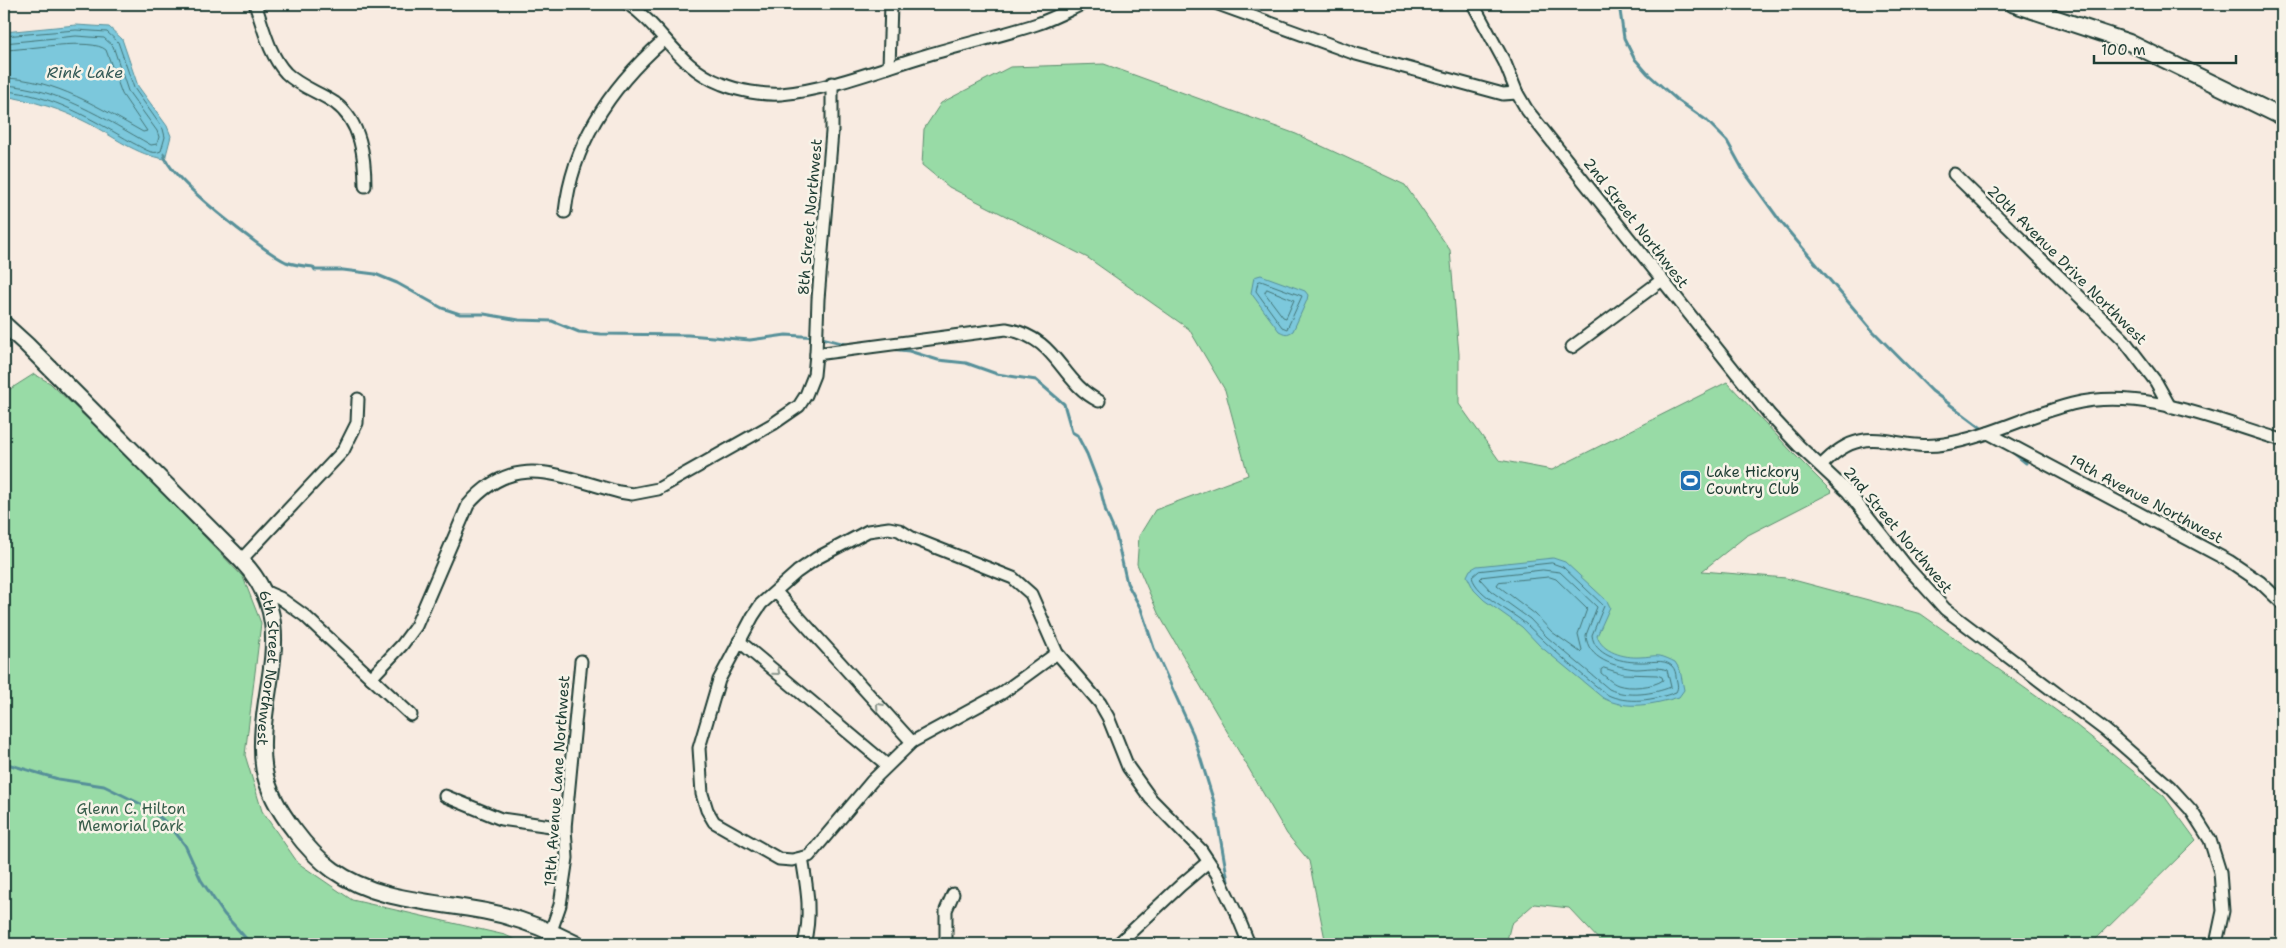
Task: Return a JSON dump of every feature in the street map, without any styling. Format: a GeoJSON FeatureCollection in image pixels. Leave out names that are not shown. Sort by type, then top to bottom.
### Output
{"type":"FeatureCollection","features":[{"type":"Feature","properties":{"kind":"street"},"geometry":{"type":"LineString","coordinates":[[255,4],[275,57],[286,73],[300,84],[334,103],[352,122],[365,164],[366,186]]}},
{"type":"Feature","properties":{"kind":"street"},"geometry":{"type":"LineString","coordinates":[[628,4],[652,24],[680,57],[705,76],[722,84],[747,91],[780,94],[832,83],[1039,23],[1082,4]]}},
{"type":"Feature","properties":{"kind":"street"},"geometry":{"type":"LineString","coordinates":[[889,67],[890,4]]}},
{"type":"Feature","properties":{"kind":"street"},"geometry":{"type":"LineString","coordinates":[[1218,4],[1356,54],[1503,94],[1517,93]]}},
{"type":"Feature","properties":{"kind":"street","name":"2nd Street Northwest"},"geometry":{"type":"LineString","coordinates":[[1473,4],[1505,63],[1517,93],[1534,118],[1769,414],[1848,492],[1907,567],[1945,609],[2105,730],[2170,787],[2191,810],[2210,840],[2220,872],[2223,905],[2217,941]]}},
{"type":"Feature","properties":{"kind":"street"},"geometry":{"type":"LineString","coordinates":[[2013,4],[2128,42],[2281,113]]}},
{"type":"Feature","properties":{"kind":"street"},"geometry":{"type":"LineString","coordinates":[[565,212],[572,173],[592,123],[621,81],[640,60],[664,40]]}},
{"type":"Feature","properties":{"kind":"street","name":"8th Street Northwest"},"geometry":{"type":"LineString","coordinates":[[371,678],[416,626],[468,505],[492,483],[517,472],[536,471],[632,494],[658,488],[773,424],[799,406],[811,385],[816,354],[818,299],[832,132],[832,83]]}},
{"type":"Feature","properties":{"kind":"street","name":"20th Avenue Drive Northwest"},"geometry":{"type":"LineString","coordinates":[[1954,174],[2123,338],[2156,382],[2170,407]]}},
{"type":"Feature","properties":{"kind":"street"},"geometry":{"type":"LineString","coordinates":[[1572,348],[1662,280]]}},
{"type":"Feature","properties":{"kind":"street","name":"6th Street Northwest"},"geometry":{"type":"LineString","coordinates":[[5,328],[241,560],[257,579],[271,610],[274,636],[264,731],[264,770],[276,804],[301,839],[322,862],[362,887],[406,899],[498,914],[551,931],[576,944]]}},
{"type":"Feature","properties":{"kind":"street"},"geometry":{"type":"LineString","coordinates":[[816,354],[1006,328],[1026,334],[1050,351],[1078,386],[1087,395],[1099,401]]}},
{"type":"Feature","properties":{"kind":"street"},"geometry":{"type":"LineString","coordinates":[[1821,466],[1839,449],[1858,440],[1880,439],[1931,446],[1960,441],[2055,409],[2098,399],[2127,399],[2170,407],[2282,440]]}},
{"type":"Feature","properties":{"kind":"street"},"geometry":{"type":"LineString","coordinates":[[241,560],[343,451],[358,422],[358,400]]}},
{"type":"Feature","properties":{"kind":"street","name":"19th Avenue Northwest"},"geometry":{"type":"LineString","coordinates":[[1988,433],[2229,561],[2247,572],[2282,602]]}},
{"type":"Feature","properties":{"kind":"street"},"geometry":{"type":"LineString","coordinates":[[1057,653],[1002,693],[912,742],[872,781],[814,850],[802,858],[792,860],[779,859],[714,822],[707,810],[702,794],[699,748],[719,680],[752,616],[762,604],[817,558],[868,531],[889,528],[1013,578],[1022,585],[1037,605],[1057,653],[1100,703],[1128,767],[1142,787],[1201,850],[1218,874],[1238,916],[1248,944]]}},
{"type":"Feature","properties":{"kind":"street"},"geometry":{"type":"LineString","coordinates":[[264,591],[273,594],[305,616],[411,715]]}},
{"type":"Feature","properties":{"kind":"street"},"geometry":{"type":"LineString","coordinates":[[776,592],[912,742]]}},
{"type":"Feature","properties":{"kind":"street"},"geometry":{"type":"LineString","coordinates":[[740,641],[888,765]]}},
{"type":"Feature","properties":{"kind":"street","name":"19th Avenue Lane Northwest"},"geometry":{"type":"LineString","coordinates":[[551,931],[563,892],[567,858],[565,828],[581,661]]}},
{"type":"Feature","properties":{"kind":"street"},"geometry":{"type":"LineString","coordinates":[[445,796],[502,819],[565,828]]}},
{"type":"Feature","properties":{"kind":"street"},"geometry":{"type":"LineString","coordinates":[[802,858],[810,916],[804,944]]}},
{"type":"Feature","properties":{"kind":"street"},"geometry":{"type":"LineString","coordinates":[[1118,944],[1208,862]]}},
{"type":"Feature","properties":{"kind":"street"},"geometry":{"type":"LineString","coordinates":[[946,944],[946,910],[953,894]]}},
{"type":"Feature","properties":{"kind":"street"},"geometry":{"type":"LineString","coordinates":[[2217,941],[2229,944]]}},
{"type":"Feature","properties":{"kind":"green space"},"geometry":{"type":"Polygon","coordinates":[[[1104,64],[1296,134],[1405,185],[1450,250],[1459,354],[1459,404],[1499,460],[1552,470],[1727,382],[1832,492],[1746,536],[1702,571],[1786,578],[1921,614],[2071,721],[2164,796],[2196,840],[2091,944],[1993,944],[1978,939],[1868,937],[1848,944],[1603,944],[1569,908],[1534,904],[1511,924],[1506,944],[1326,944],[1309,861],[1287,834],[1158,613],[1137,564],[1139,536],[1155,510],[1248,475],[1225,390],[1189,329],[1088,258],[949,187],[922,165],[924,129],[941,103],[1010,67],[1104,64]]]}},
{"type":"Feature","properties":{"kind":"green space","name":"Glenn C. Hilton Memorial Park"},"geometry":{"type":"Polygon","coordinates":[[[34,374],[50,383],[136,465],[243,577],[261,623],[245,755],[262,811],[298,863],[352,900],[505,935],[525,944],[4,944],[4,393],[34,374]]]}},
{"type":"Feature","properties":{"kind":"water","name":"Rink Lake"},"geometry":{"type":"Polygon","coordinates":[[[76,25],[109,27],[122,39],[138,86],[167,126],[171,136],[165,159],[144,154],[68,114],[37,103],[4,96],[4,32],[76,25]]]}},
{"type":"Feature","properties":{"kind":"water"},"geometry":{"type":"Polygon","coordinates":[[[1261,275],[1305,291],[1308,295],[1293,331],[1286,334],[1279,331],[1251,293],[1254,277],[1261,275]]]}},
{"type":"Feature","properties":{"kind":"water"},"geometry":{"type":"Polygon","coordinates":[[[1553,558],[1565,562],[1607,601],[1610,607],[1597,636],[1600,642],[1609,650],[1621,655],[1634,657],[1660,656],[1675,662],[1680,670],[1684,690],[1679,697],[1641,705],[1621,704],[1603,698],[1540,646],[1522,627],[1484,600],[1474,590],[1467,576],[1470,570],[1477,566],[1553,558]]]}},
{"type":"Feature","properties":{"kind":"waterway"},"geometry":{"type":"LineString","coordinates":[[1619,4],[1624,38],[1634,58],[1648,74],[1676,99],[1706,120],[1727,141],[1743,170],[1780,221],[1871,329],[1932,391],[1984,430]]}},
{"type":"Feature","properties":{"kind":"waterway"},"geometry":{"type":"LineString","coordinates":[[164,154],[169,165],[198,195],[238,229],[286,262],[313,267],[315,270],[343,270],[375,274],[397,283],[442,308],[460,314],[484,314],[519,320],[552,321],[579,332],[601,334],[688,335],[750,340],[786,335],[818,337],[849,345]]}},
{"type":"Feature","properties":{"kind":"waterway"},"geometry":{"type":"LineString","coordinates":[[890,349],[909,351],[938,360],[966,363],[997,374],[1036,380],[1064,404],[1072,432],[1077,435],[1087,454],[1100,488],[1106,512],[1116,535],[1127,583],[1141,609],[1154,648],[1193,734],[1214,802],[1229,887]]}},
{"type":"Feature","properties":{"kind":"waterway"},"geometry":{"type":"LineString","coordinates":[[2011,451],[2026,463]]}},
{"type":"Feature","properties":{"kind":"waterway"},"geometry":{"type":"LineString","coordinates":[[4,763],[58,779],[104,786],[149,808],[171,827],[185,845],[201,880],[224,914],[251,944]]}},
{"type":"Feature","properties":{"kind":"place","name":"Lake Hickory Country Club"},"geometry":{"type":"Point","coordinates":[1690,481]}}]}
